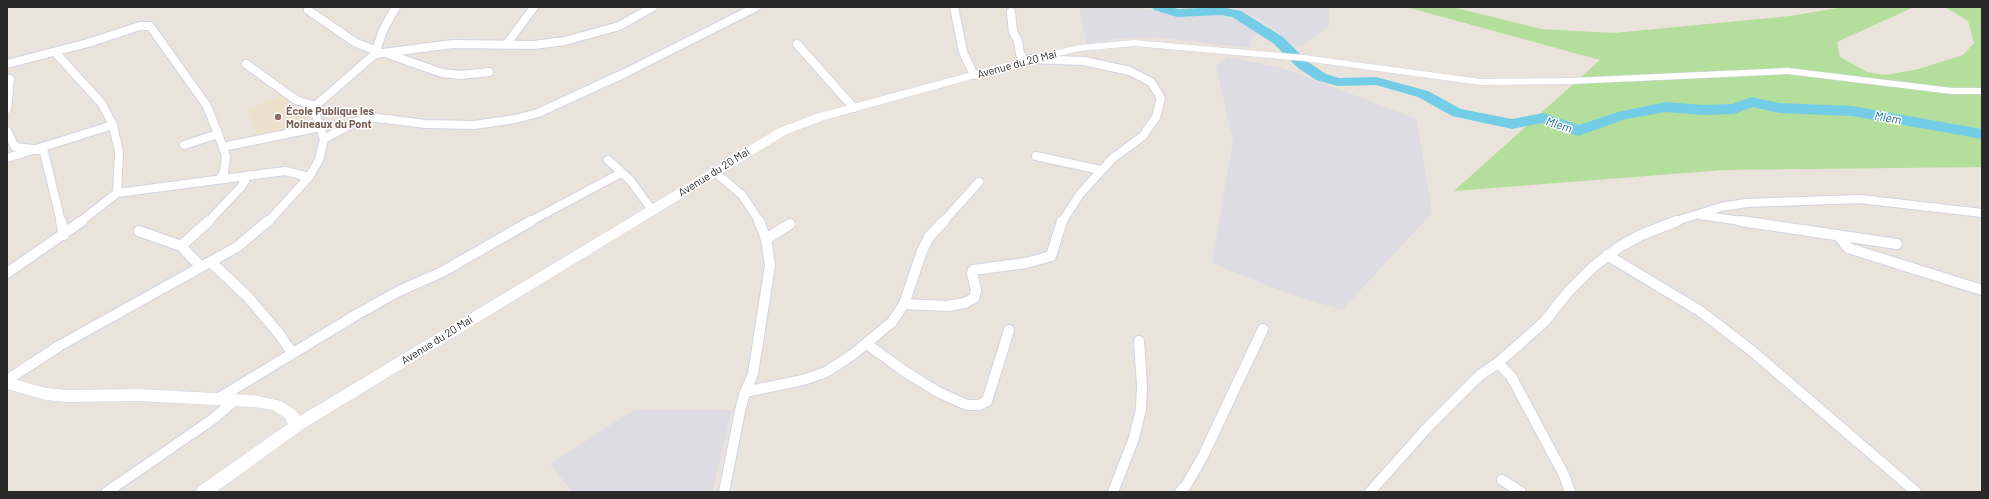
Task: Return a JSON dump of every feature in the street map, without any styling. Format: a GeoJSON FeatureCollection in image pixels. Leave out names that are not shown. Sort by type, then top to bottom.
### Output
{"type":"FeatureCollection","features":[{"type":"Feature","properties":{"kind":"main road","name":"Avenue du 20 Mai"},"geometry":{"type":"LineString","coordinates":[[204,492],[298,425],[652,210],[716,173],[752,148],[783,131],[820,117],[1027,60],[1080,48],[1134,43],[1299,58],[1463,80],[1504,83],[1788,71],[1952,90],[1982,91]]}},
{"type":"Feature","properties":{"kind":"main road"},"geometry":{"type":"LineString","coordinates":[[7,382],[46,394],[68,396],[138,395],[219,398],[253,401],[276,405],[290,414],[298,425]]}},
{"type":"Feature","properties":{"kind":"street"},"geometry":{"type":"LineString","coordinates":[[378,53],[384,30],[396,7]]}},
{"type":"Feature","properties":{"kind":"street"},"geometry":{"type":"LineString","coordinates":[[506,44],[534,7]]}},
{"type":"Feature","properties":{"kind":"street"},"geometry":{"type":"LineString","coordinates":[[7,382],[59,346],[211,262],[254,235],[309,177],[318,160],[324,139],[314,109],[315,106],[378,53],[453,44],[533,45],[579,38],[619,26],[653,7]]}},
{"type":"Feature","properties":{"kind":"street"},"geometry":{"type":"LineString","coordinates":[[324,139],[359,120],[369,117],[379,117],[426,124],[475,125],[515,119],[538,112],[638,66],[756,7]]}},
{"type":"Feature","properties":{"kind":"street"},"geometry":{"type":"LineString","coordinates":[[954,7],[963,52],[974,75]]}},
{"type":"Feature","properties":{"kind":"street"},"geometry":{"type":"LineString","coordinates":[[308,10],[356,43],[378,53],[401,58],[442,72],[460,75],[489,72]]}},
{"type":"Feature","properties":{"kind":"street"},"geometry":{"type":"LineString","coordinates":[[904,304],[948,306],[965,303],[974,298],[976,290],[972,273],[973,270],[1039,261],[1051,256],[1063,219],[1080,194],[1100,170],[1113,158],[1143,136],[1156,117],[1161,98],[1151,82],[1130,71],[1084,61],[1027,60],[1020,54],[1018,41],[1013,32],[1011,12]]}},
{"type":"Feature","properties":{"kind":"street"},"geometry":{"type":"LineString","coordinates":[[7,64],[55,52],[140,26],[150,26],[207,106],[223,147],[226,165],[220,178]]}},
{"type":"Feature","properties":{"kind":"street"},"geometry":{"type":"LineString","coordinates":[[797,44],[854,108]]}},
{"type":"Feature","properties":{"kind":"street"},"geometry":{"type":"LineString","coordinates":[[55,52],[102,104],[114,125],[119,152],[117,193]]}},
{"type":"Feature","properties":{"kind":"street"},"geometry":{"type":"LineString","coordinates":[[246,64],[296,100],[315,106]]}},
{"type":"Feature","properties":{"kind":"street"},"geometry":{"type":"LineString","coordinates":[[7,109],[10,79]]}},
{"type":"Feature","properties":{"kind":"street"},"geometry":{"type":"LineString","coordinates":[[7,158],[114,125]]}},
{"type":"Feature","properties":{"kind":"street"},"geometry":{"type":"LineString","coordinates":[[223,147],[320,127]]}},
{"type":"Feature","properties":{"kind":"street"},"geometry":{"type":"LineString","coordinates":[[7,131],[15,147],[44,152],[64,235]]}},
{"type":"Feature","properties":{"kind":"street"},"geometry":{"type":"LineString","coordinates":[[184,146],[218,134]]}},
{"type":"Feature","properties":{"kind":"street"},"geometry":{"type":"LineString","coordinates":[[1036,156],[1100,170]]}},
{"type":"Feature","properties":{"kind":"street"},"geometry":{"type":"LineString","coordinates":[[608,160],[630,180],[652,210]]}},
{"type":"Feature","properties":{"kind":"street"},"geometry":{"type":"LineString","coordinates":[[7,273],[64,235],[117,193],[220,178],[242,178],[285,171],[309,177]]}},
{"type":"Feature","properties":{"kind":"street"},"geometry":{"type":"LineString","coordinates":[[219,398],[292,353],[399,291],[442,272],[536,218],[621,173]]}},
{"type":"Feature","properties":{"kind":"street"},"geometry":{"type":"LineString","coordinates":[[716,173],[742,196],[759,220],[766,239],[770,265],[753,374],[745,392],[724,492]]}},
{"type":"Feature","properties":{"kind":"street"},"geometry":{"type":"LineString","coordinates":[[181,246],[205,225],[241,188],[245,182],[242,178]]}},
{"type":"Feature","properties":{"kind":"street"},"geometry":{"type":"LineString","coordinates":[[745,392],[803,380],[826,372],[867,344],[892,322],[904,304],[928,237],[980,182]]}},
{"type":"Feature","properties":{"kind":"street"},"geometry":{"type":"LineString","coordinates":[[1370,492],[1426,429],[1480,376],[1498,363],[1544,322],[1569,291],[1607,256],[1641,235],[1721,207],[1746,202],[1842,199],[1934,206],[1982,212]]}},
{"type":"Feature","properties":{"kind":"street"},"geometry":{"type":"LineString","coordinates":[[1699,214],[1897,244]]}},
{"type":"Feature","properties":{"kind":"street"},"geometry":{"type":"LineString","coordinates":[[766,239],[790,224]]}},
{"type":"Feature","properties":{"kind":"street"},"geometry":{"type":"LineString","coordinates":[[139,231],[181,246],[201,267]]}},
{"type":"Feature","properties":{"kind":"street"},"geometry":{"type":"LineString","coordinates":[[1838,235],[1848,248],[1982,290]]}},
{"type":"Feature","properties":{"kind":"street"},"geometry":{"type":"LineString","coordinates":[[1607,256],[1700,311],[1752,351],[1916,492]]}},
{"type":"Feature","properties":{"kind":"street"},"geometry":{"type":"LineString","coordinates":[[211,262],[248,297],[280,335],[292,353]]}},
{"type":"Feature","properties":{"kind":"street"},"geometry":{"type":"LineString","coordinates":[[1180,492],[1187,484],[1202,456],[1263,329]]}},
{"type":"Feature","properties":{"kind":"street"},"geometry":{"type":"LineString","coordinates":[[867,344],[904,371],[938,392],[967,405],[979,405],[987,401],[1009,330]]}},
{"type":"Feature","properties":{"kind":"street"},"geometry":{"type":"LineString","coordinates":[[1113,492],[1134,438],[1141,409],[1142,386],[1139,341]]}},
{"type":"Feature","properties":{"kind":"street"},"geometry":{"type":"LineString","coordinates":[[1498,363],[1511,376],[1564,475],[1570,492]]}},
{"type":"Feature","properties":{"kind":"street"},"geometry":{"type":"LineString","coordinates":[[107,492],[213,419],[235,400]]}},
{"type":"Feature","properties":{"kind":"street"},"geometry":{"type":"LineString","coordinates":[[1502,480],[1521,492]]}},
{"type":"Feature","properties":{"kind":"shaded area"},"geometry":{"type":"Polygon","coordinates":[[[1079,7],[1134,7],[1166,13],[1216,14],[1235,18],[1260,32],[1250,41],[1250,48],[1154,37],[1114,39],[1087,44],[1079,7]]]}},
{"type":"Feature","properties":{"kind":"shaded area"},"geometry":{"type":"Polygon","coordinates":[[[1228,7],[1329,7],[1329,26],[1303,45],[1292,47],[1283,36],[1261,20],[1236,8],[1228,7]]]}},
{"type":"Feature","properties":{"kind":"shaded area"},"geometry":{"type":"Polygon","coordinates":[[[1228,57],[1282,68],[1417,119],[1432,213],[1342,310],[1284,292],[1212,263],[1233,140],[1216,66],[1228,57]]]}},
{"type":"Feature","properties":{"kind":"shaded area","name":"École Publique les Moineaux du Pont"},"geometry":{"type":"Polygon","coordinates":[[[284,95],[304,105],[305,125],[259,137],[247,110],[284,95]]]}},
{"type":"Feature","properties":{"kind":"shaded area"},"geometry":{"type":"Polygon","coordinates":[[[634,410],[732,410],[712,492],[572,492],[550,464],[634,410]]]}},
{"type":"Feature","properties":{"kind":"green space"},"geometry":{"type":"Polygon","coordinates":[[[1406,7],[1452,7],[1541,29],[1614,33],[1790,16],[1843,7],[1914,7],[1837,42],[1840,57],[1867,72],[1885,75],[1919,69],[1963,55],[1974,43],[1968,21],[1945,7],[1982,7],[1982,167],[1724,170],[1454,191],[1600,60],[1406,7]]]}},
{"type":"Feature","properties":{"kind":"waterway","name":"Mlem"},"geometry":{"type":"LineString","coordinates":[[1159,7],[1177,13],[1221,11],[1236,14],[1278,40],[1303,65],[1321,77],[1338,82],[1376,81],[1423,94],[1457,113],[1512,124],[1543,118],[1560,123],[1578,131],[1623,115],[1666,107],[1703,110],[1734,109],[1752,102],[1779,108],[1852,111],[1982,134]]}},
{"type":"Feature","properties":{"kind":"place","name":"École Publique les Moineaux du Pont"},"geometry":{"type":"Point","coordinates":[278,117]}}]}
